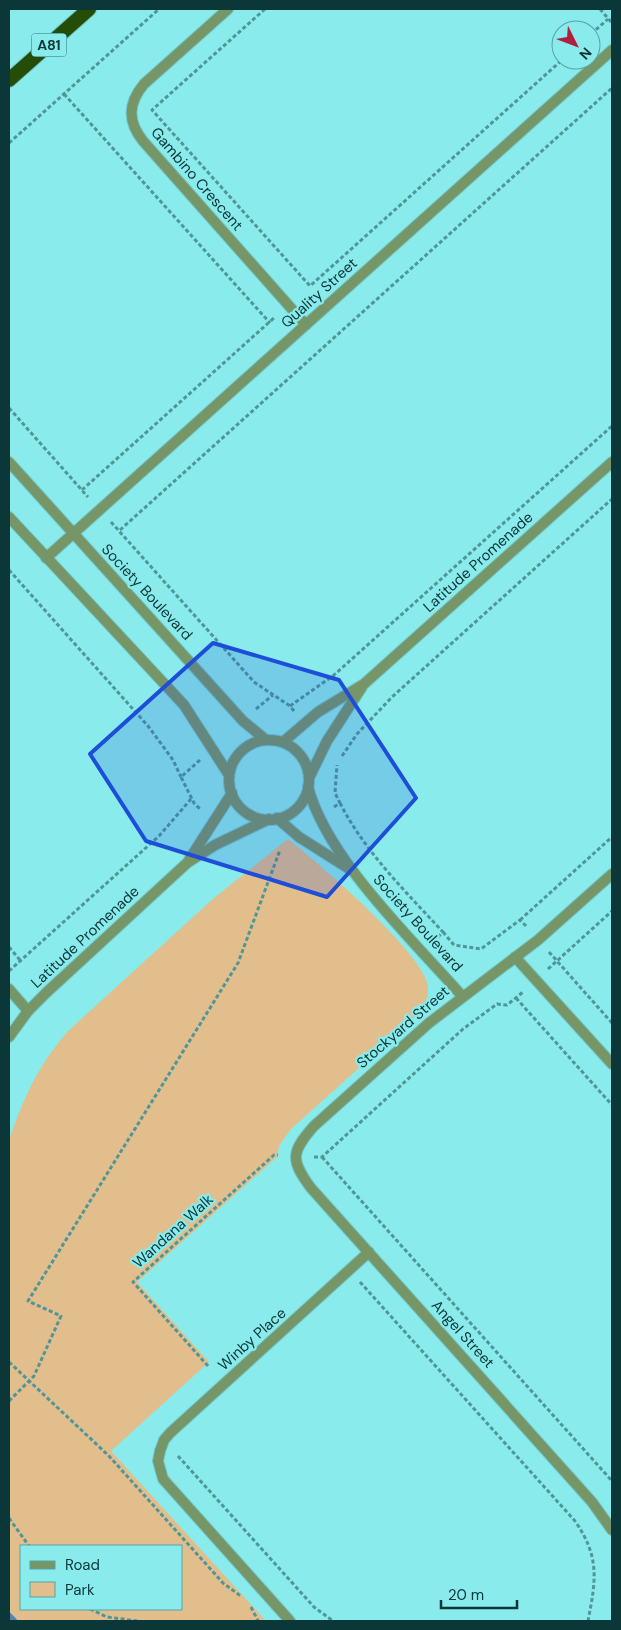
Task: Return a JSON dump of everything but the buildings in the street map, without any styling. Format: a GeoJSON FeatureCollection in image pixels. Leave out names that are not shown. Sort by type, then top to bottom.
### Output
{"type":"FeatureCollection","features":[{"type":"Feature","properties":{"kind":"highway","name":"A81"},"geometry":{"type":"LineString","coordinates":[[9,80],[89,9]]}},
{"type":"Feature","properties":{"kind":"street","name":"Gambino Crescent"},"geometry":{"type":"LineString","coordinates":[[228,9],[144,84],[136,93],[131,104],[130,115],[143,141],[306,325]]}},
{"type":"Feature","properties":{"kind":"street","name":"Quality Street"},"geometry":{"type":"LineString","coordinates":[[46,558],[612,50]]}},
{"type":"Feature","properties":{"kind":"street","name":"Society Boulevard"},"geometry":{"type":"LineString","coordinates":[[9,462],[243,721],[266,740]]}},
{"type":"Feature","properties":{"kind":"street","name":"Latitude Promenade"},"geometry":{"type":"LineString","coordinates":[[283,742],[318,712],[364,684],[612,462]]}},
{"type":"Feature","properties":{"kind":"street"},"geometry":{"type":"LineString","coordinates":[[9,517],[184,705],[229,775],[232,793],[242,809],[250,815],[273,819],[298,808],[309,782],[308,768],[299,752],[283,742],[266,740],[257,742],[242,751],[232,766],[229,775]]}},
{"type":"Feature","properties":{"kind":"street","name":"Latitude Promenade"},"geometry":{"type":"LineString","coordinates":[[309,782],[327,741],[364,684]]}},
{"type":"Feature","properties":{"kind":"street","name":"Society Boulevard"},"geometry":{"type":"LineString","coordinates":[[309,782],[313,804],[351,870],[462,996]]}},
{"type":"Feature","properties":{"kind":"street","name":"Latitude Promenade"},"geometry":{"type":"LineString","coordinates":[[187,863],[232,793]]}},
{"type":"Feature","properties":{"kind":"street","name":"Latitude Promenade"},"geometry":{"type":"LineString","coordinates":[[9,1037],[28,1011],[187,863],[216,845],[273,819]]}},
{"type":"Feature","properties":{"kind":"street","name":"Society Boulevard"},"geometry":{"type":"LineString","coordinates":[[273,819],[351,870]]}},
{"type":"Feature","properties":{"kind":"street","name":"Stockyard Street"},"geometry":{"type":"LineString","coordinates":[[295,1157],[300,1143],[314,1126],[428,1023],[538,940],[612,874]]}},
{"type":"Feature","properties":{"kind":"street"},"geometry":{"type":"LineString","coordinates":[[515,957],[612,1064]]}},
{"type":"Feature","properties":{"kind":"street"},"geometry":{"type":"LineString","coordinates":[[9,990],[28,1011]]}},
{"type":"Feature","properties":{"kind":"street","name":"Angel Street"},"geometry":{"type":"LineString","coordinates":[[295,1157],[300,1173],[311,1188],[592,1502],[612,1530]]}},
{"type":"Feature","properties":{"kind":"street","name":"Winby Place"},"geometry":{"type":"LineString","coordinates":[[290,1621],[163,1479],[158,1462],[160,1451],[164,1440],[369,1252]]}},
{"type":"Feature","properties":{"kind":"path"},"geometry":{"type":"LineString","coordinates":[[9,143],[159,9]]}},
{"type":"Feature","properties":{"kind":"path"},"geometry":{"type":"LineString","coordinates":[[265,9],[152,110],[310,286]]}},
{"type":"Feature","properties":{"kind":"path"},"geometry":{"type":"LineString","coordinates":[[600,9],[612,23]]}},
{"type":"Feature","properties":{"kind":"path"},"geometry":{"type":"LineString","coordinates":[[601,25],[608,18]]}},
{"type":"Feature","properties":{"kind":"path"},"geometry":{"type":"LineString","coordinates":[[82,490],[551,70]]}},
{"type":"Feature","properties":{"kind":"path"},"geometry":{"type":"LineString","coordinates":[[120,530],[612,88]]}},
{"type":"Feature","properties":{"kind":"path"},"geometry":{"type":"LineString","coordinates":[[64,94],[270,322]]}},
{"type":"Feature","properties":{"kind":"path"},"geometry":{"type":"LineString","coordinates":[[9,408],[254,682],[290,706]]}},
{"type":"Feature","properties":{"kind":"path"},"geometry":{"type":"LineString","coordinates":[[342,756],[357,734],[392,697],[612,499]]}},
{"type":"Feature","properties":{"kind":"path"},"geometry":{"type":"LineString","coordinates":[[9,570],[148,726],[173,760],[181,777]]}},
{"type":"Feature","properties":{"kind":"path"},"geometry":{"type":"LineString","coordinates":[[9,971],[159,836],[191,799]]}},
{"type":"Feature","properties":{"kind":"path"},"geometry":{"type":"LineString","coordinates":[[340,803],[350,823],[370,850],[454,945],[481,949],[520,920],[612,837]]}},
{"type":"Feature","properties":{"kind":"path"},"geometry":{"type":"LineString","coordinates":[[9,1401],[34,1376],[61,1316],[28,1301],[238,963],[280,850]]}},
{"type":"Feature","properties":{"kind":"path"},"geometry":{"type":"LineString","coordinates":[[295,1157],[322,1156],[463,1029],[497,1004],[507,1005],[516,998],[612,911]]}},
{"type":"Feature","properties":{"kind":"path"},"geometry":{"type":"LineString","coordinates":[[520,920],[612,1023]]}},
{"type":"Feature","properties":{"kind":"path"},"geometry":{"type":"LineString","coordinates":[[422,950],[443,932]]}},
{"type":"Feature","properties":{"kind":"path"},"geometry":{"type":"LineString","coordinates":[[9,947],[20,960]]}},
{"type":"Feature","properties":{"kind":"path"},"geometry":{"type":"LineString","coordinates":[[516,998],[612,1105]]}},
{"type":"Feature","properties":{"kind":"path","name":"Wandana Walk"},"geometry":{"type":"LineString","coordinates":[[208,1366],[133,1282],[274,1155],[295,1157]]}},
{"type":"Feature","properties":{"kind":"path"},"geometry":{"type":"LineString","coordinates":[[322,1156],[612,1481]]}},
{"type":"Feature","properties":{"kind":"path"},"geometry":{"type":"LineString","coordinates":[[350,1270],[575,1521],[585,1536],[594,1562],[596,1575],[588,1621]]}},
{"type":"Feature","properties":{"kind":"path"},"geometry":{"type":"LineString","coordinates":[[9,1362],[109,1456],[223,1583],[249,1602],[258,1621]]}},
{"type":"Feature","properties":{"kind":"path"},"geometry":{"type":"LineString","coordinates":[[164,1440],[314,1607],[333,1621]]}},
{"type":"Feature","properties":{"kind":"path"},"geometry":{"type":"LineString","coordinates":[[9,1518],[28,1545]]}},
{"type":"Feature","properties":{"kind":"path"},"geometry":{"type":"LineString","coordinates":[[92,1610],[107,1617],[137,1621]]}},
{"type":"Feature","properties":{"kind":"highlighted area"},"geometry":{"type":"Polygon","coordinates":[[[213,643],[339,680],[416,798],[327,897],[146,841],[90,754],[213,643]]]}},
{"type":"Feature","properties":{"kind":"green space"},"geometry":{"type":"Polygon","coordinates":[[[288,839],[368,909],[409,953],[423,972],[428,987],[427,998],[423,1007],[409,1023],[291,1129],[279,1146],[277,1157],[137,1282],[209,1362],[111,1451],[266,1621],[9,1621],[9,1141],[32,1083],[48,1056],[68,1031],[215,897],[288,839]]]}},
{"type":"Feature","properties":{"kind":"waterway"},"geometry":{"type":"LineString","coordinates":[[9,1617],[13,1621]]}}]}
